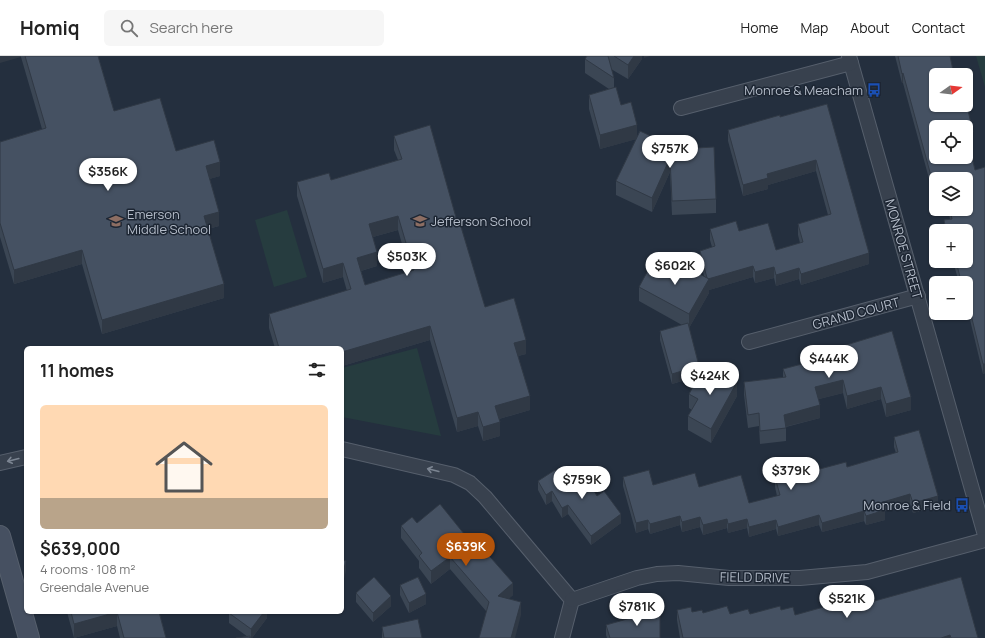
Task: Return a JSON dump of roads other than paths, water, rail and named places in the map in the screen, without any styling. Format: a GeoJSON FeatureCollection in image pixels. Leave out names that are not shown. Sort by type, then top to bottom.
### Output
{"type":"FeatureCollection","features":[{"type":"Feature","properties":{"kind":"main road"},"geometry":{"type":"LineString","coordinates":[[0,536],[29,638]]}},
{"type":"Feature","properties":{"kind":"street"},"geometry":{"type":"LineString","coordinates":[[681,108],[850,60]]}},
{"type":"Feature","properties":{"kind":"street","name":"MONROE STREET"},"geometry":{"type":"LineString","coordinates":[[850,60],[985,535]]}},
{"type":"Feature","properties":{"kind":"street","name":"GRAND COURT"},"geometry":{"type":"LineString","coordinates":[[749,342],[918,296]]}},
{"type":"Feature","properties":{"kind":"street"},"geometry":{"type":"LineString","coordinates":[[344,449],[454,475],[470,483],[485,497],[572,600],[562,638]]}},
{"type":"Feature","properties":{"kind":"street"},"geometry":{"type":"LineString","coordinates":[[0,463],[24,457]]}},
{"type":"Feature","properties":{"kind":"street","name":"FIELD DRIVE"},"geometry":{"type":"LineString","coordinates":[[572,600],[637,578],[657,574],[678,573],[729,578],[800,578],[867,572],[985,540]]}},
{"type":"Feature","properties":{"kind":"place","name":"Monroe & Meacham"},"geometry":{"type":"Point","coordinates":[874,90]}},
{"type":"Feature","properties":{"kind":"place","name":"Emerson Middle School"},"geometry":{"type":"Point","coordinates":[116,221]}},
{"type":"Feature","properties":{"kind":"place","name":"Jefferson School"},"geometry":{"type":"Point","coordinates":[420,221]}},
{"type":"Feature","properties":{"kind":"place","name":"Monroe & Field"},"geometry":{"type":"Point","coordinates":[962,505]}}]}
